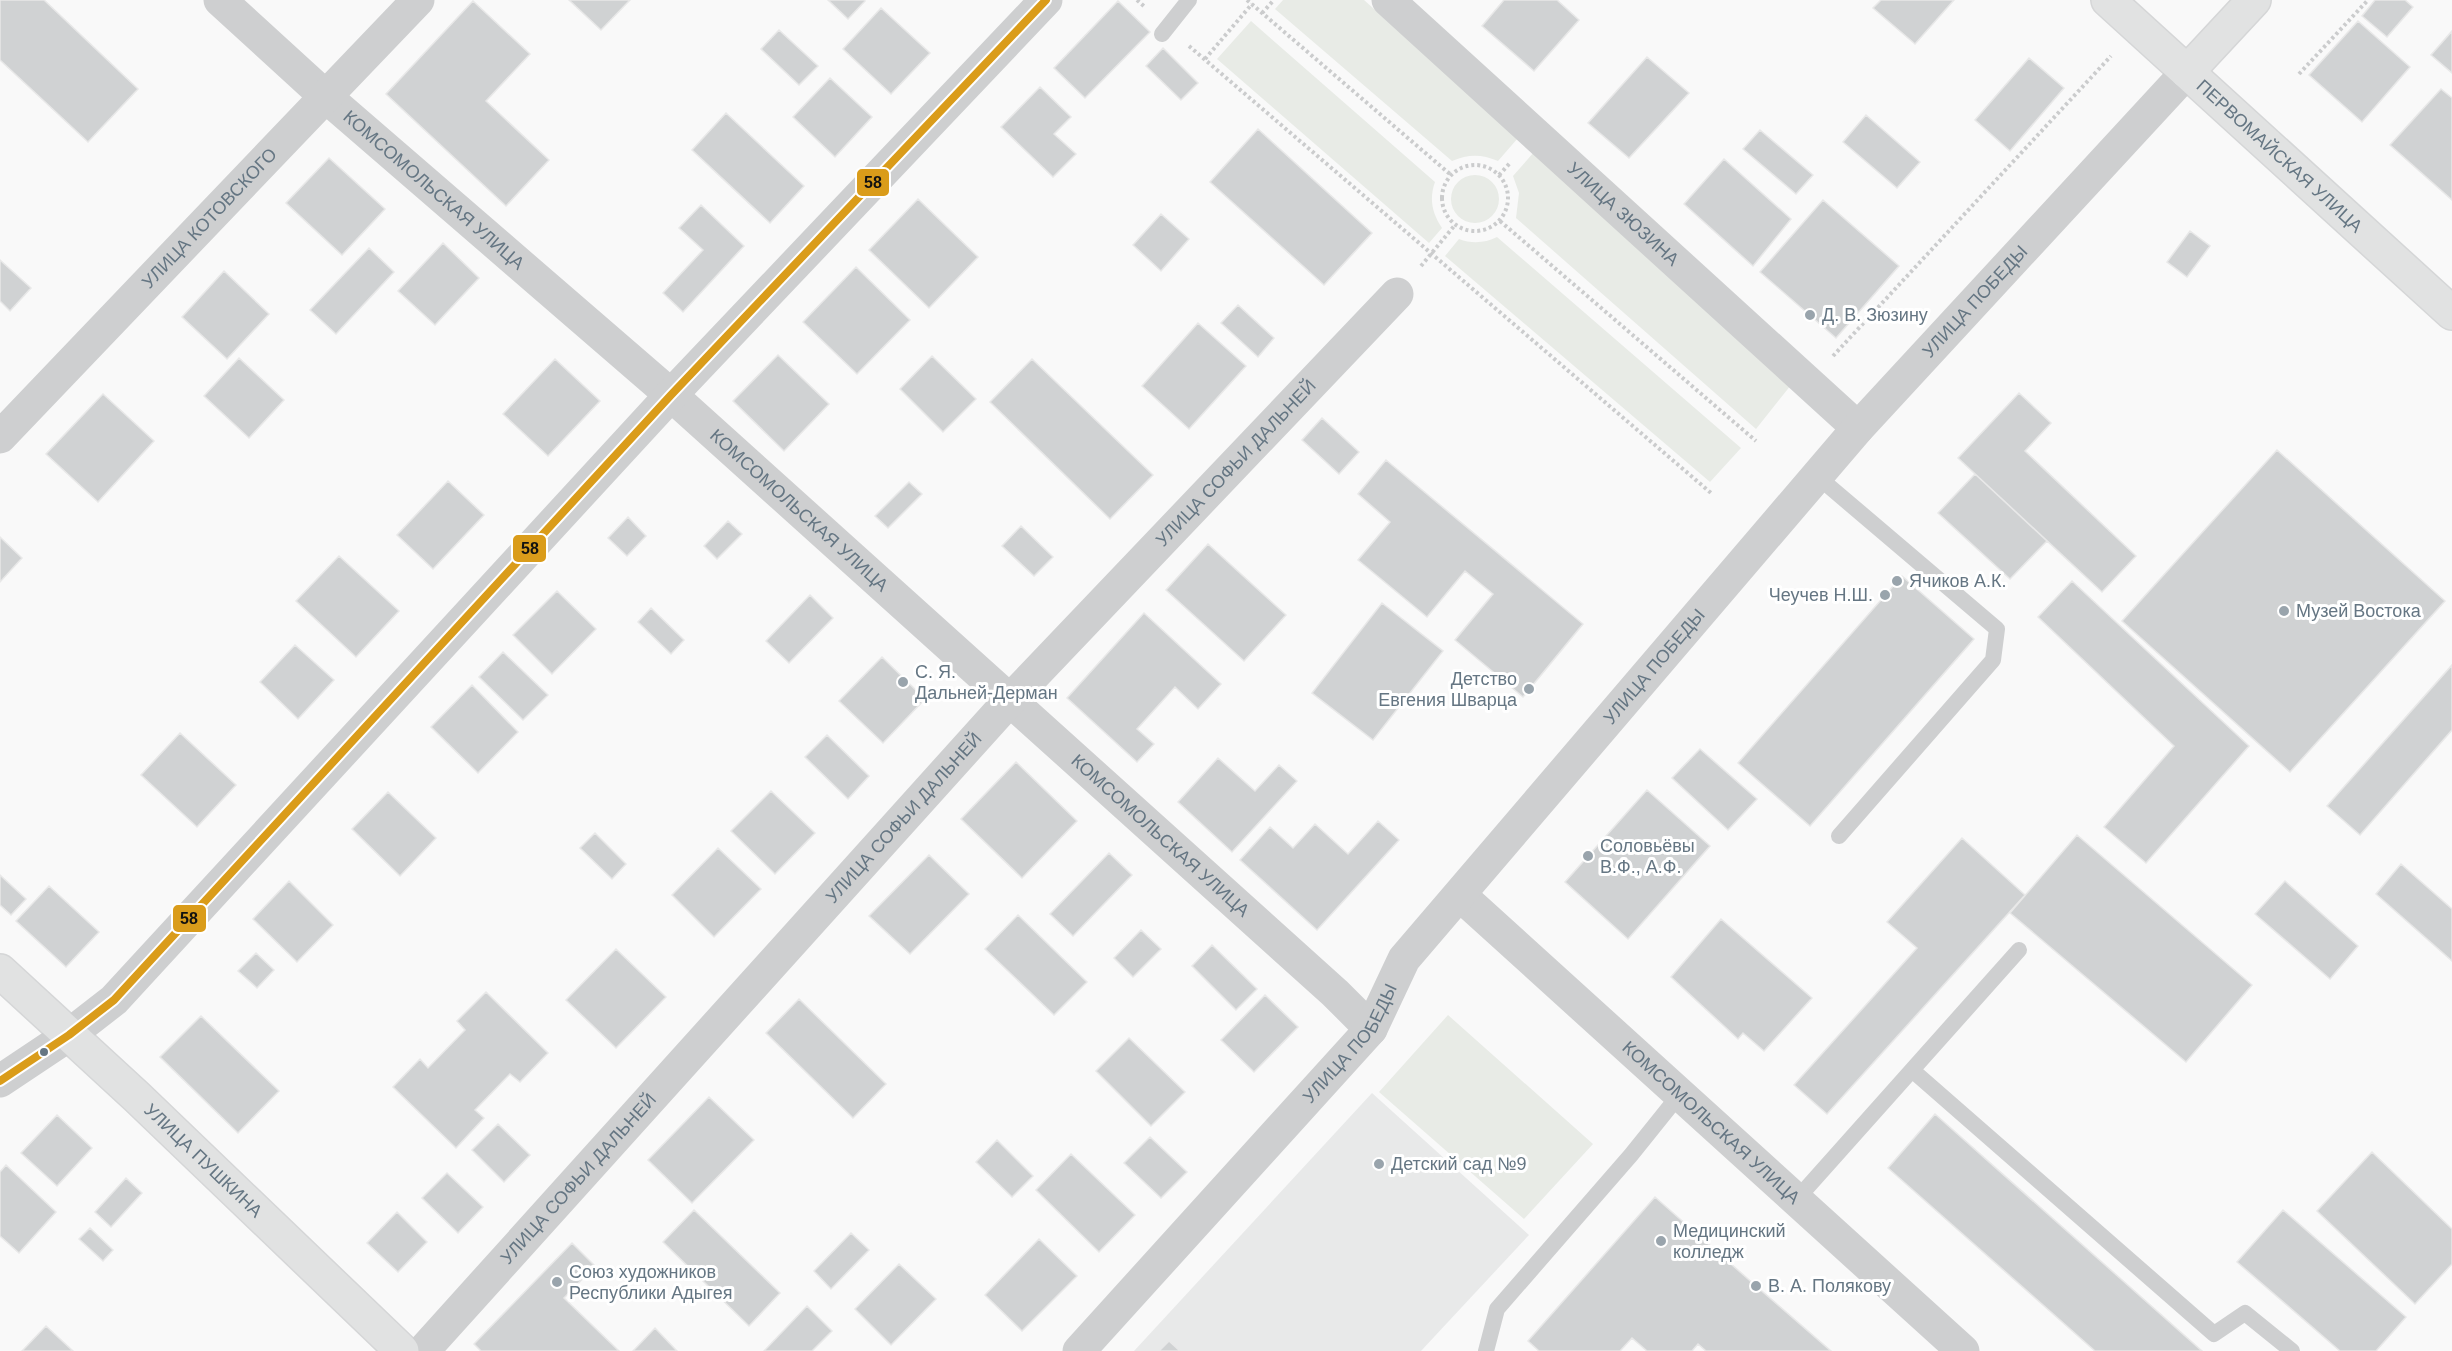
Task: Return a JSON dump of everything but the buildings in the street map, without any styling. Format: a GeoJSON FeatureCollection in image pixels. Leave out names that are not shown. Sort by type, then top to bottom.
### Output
{"type":"FeatureCollection","features":[{"type":"Feature","properties":{"kind":"street","name":"КОМСОМОЛЬСКАЯ УЛИЦА"},"geometry":{"type":"LineString","coordinates":[[220,0],[325,96],[671,395],[1335,993],[1371,1029]]}},
{"type":"Feature","properties":{"kind":"street","name":"УЛИЦА КОТОВСКОГО"},"geometry":{"type":"LineString","coordinates":[[0,437],[418,0]]}},
{"type":"Feature","properties":{"kind":"street"},"geometry":{"type":"LineString","coordinates":[[0,1081],[69,1035],[114,1000],[671,395],[1046,0]]}},
{"type":"Feature","properties":{"kind":"street","name":"УЛИЦА ЗЮЗИНА"},"geometry":{"type":"LineString","coordinates":[[1388,0],[1858,428]]}},
{"type":"Feature","properties":{"kind":"street","name":"ПЕРВОМАЙСКАЯ УЛИЦА"},"geometry":{"type":"LineString","coordinates":[[2109,0],[2449,305]]}},
{"type":"Feature","properties":{"kind":"street","name":"УЛИЦА ПОБЕДЫ"},"geometry":{"type":"LineString","coordinates":[[1079,1351],[1371,1029],[1404,959],[1858,428],[2253,0]]}},
{"type":"Feature","properties":{"kind":"street","name":"УЛИЦА СОФЬИ ДАЛЬНЕЙ"},"geometry":{"type":"LineString","coordinates":[[423,1351],[1010,700],[1397,294]]}},
{"type":"Feature","properties":{"kind":"street","name":"КОМСОМОЛЬСКАЯ УЛИЦА"},"geometry":{"type":"LineString","coordinates":[[1460,895],[1964,1351]]}},
{"type":"Feature","properties":{"kind":"street","name":"УЛИЦА ПУШКИНА"},"geometry":{"type":"LineString","coordinates":[[0,971],[137,1097],[402,1351]]}},
{"type":"Feature","properties":{"kind":"lane"},"geometry":{"type":"LineString","coordinates":[[1165,31],[1189,0]]}},
{"type":"Feature","properties":{"kind":"lane"},"geometry":{"type":"LineString","coordinates":[[1817,476],[1997,629],[1992,660],[1839,836]]}},
{"type":"Feature","properties":{"kind":"lane"},"geometry":{"type":"LineString","coordinates":[[1796,1200],[2019,950]]}},
{"type":"Feature","properties":{"kind":"lane"},"geometry":{"type":"LineString","coordinates":[[1912,1070],[2214,1334],[2245,1313],[2292,1351]]}},
{"type":"Feature","properties":{"kind":"lane"},"geometry":{"type":"LineString","coordinates":[[1486,1351],[1497,1309],[1631,1155],[1680,1094]]}},
{"type":"Feature","properties":{"kind":"path"},"geometry":{"type":"LineString","coordinates":[[1137,0],[1165,31],[1205,59],[1711,493]]}},
{"type":"Feature","properties":{"kind":"path"},"geometry":{"type":"LineString","coordinates":[[1247,0],[1451,175]]}},
{"type":"Feature","properties":{"kind":"path"},"geometry":{"type":"LineString","coordinates":[[1262,13],[1274,0]]}},
{"type":"Feature","properties":{"kind":"path"},"geometry":{"type":"LineString","coordinates":[[2300,74],[2368,0]]}},
{"type":"Feature","properties":{"kind":"path"},"geometry":{"type":"LineString","coordinates":[[1205,59],[1252,4]]}},
{"type":"Feature","properties":{"kind":"path"},"geometry":{"type":"LineString","coordinates":[[1808,383],[2111,56]]}},
{"type":"Feature","properties":{"kind":"path"},"geometry":{"type":"LineString","coordinates":[[1468,165],[1479,165],[1490,168],[1499,175],[1506,184],[1509,194],[1509,205],[1500,221],[1489,229],[1478,232],[1468,231],[1455,225],[1443,210],[1441,199],[1443,187],[1451,175],[1468,165]]}},
{"type":"Feature","properties":{"kind":"path"},"geometry":{"type":"LineString","coordinates":[[1500,221],[1756,441]]}},
{"type":"Feature","properties":{"kind":"path"},"geometry":{"type":"LineString","coordinates":[[1397,294],[1455,225]]}},
{"type":"Feature","properties":{"kind":"shaded area"},"geometry":{"type":"Polygon","coordinates":[[[1283,0],[1364,0],[1518,138],[1498,161],[1475,156],[1452,161],[1275,9],[1283,0]]]}},
{"type":"Feature","properties":{"kind":"shaded area"},"geometry":{"type":"Polygon","coordinates":[[[1251,21],[1435,182],[1432,206],[1442,228],[1429,243],[1217,59],[1251,21]]]}},
{"type":"Feature","properties":{"kind":"shaded area"},"geometry":{"type":"Polygon","coordinates":[[[1534,152],[1791,385],[1756,429],[1516,218],[1519,193],[1513,176],[1534,152]]]}},
{"type":"Feature","properties":{"kind":"shaded area"},"geometry":{"type":"Polygon","coordinates":[[[1475,175],[1492,182],[1499,199],[1492,216],[1475,223],[1458,216],[1451,199],[1458,182],[1475,175]]]}},
{"type":"Feature","properties":{"kind":"shaded area"},"geometry":{"type":"Polygon","coordinates":[[[1497,237],[1741,448],[1710,482],[1445,256],[1459,239],[1478,242],[1497,237]]]}},
{"type":"Feature","properties":{"kind":"shaded area"},"geometry":{"type":"Polygon","coordinates":[[[1448,1015],[1593,1144],[1524,1219],[1379,1092],[1448,1015]]]}},
{"type":"Feature","properties":{"kind":"shaded area","name":"Детский сад №9"},"geometry":{"type":"Polygon","coordinates":[[[1372,1093],[1529,1235],[1421,1351],[1134,1351],[1372,1093]]]}},
{"type":"Feature","properties":{"kind":"transit line","name":"58"},"geometry":{"type":"LineString","coordinates":[[0,1081],[69,1035],[114,1000],[671,395],[1046,0]]}},
{"type":"Feature","properties":{"kind":"place","name":"Д. В. Зюзину"},"geometry":{"type":"Point","coordinates":[1810,315]}},
{"type":"Feature","properties":{"kind":"place","name":"Ячиков А.К."},"geometry":{"type":"Point","coordinates":[1897,581]}},
{"type":"Feature","properties":{"kind":"place","name":"Чеучев Н.Ш."},"geometry":{"type":"Point","coordinates":[1885,595]}},
{"type":"Feature","properties":{"kind":"place","name":"Музей Востока"},"geometry":{"type":"Point","coordinates":[2284,611]}},
{"type":"Feature","properties":{"kind":"place","name":"С. Я. Дальней-Дерман"},"geometry":{"type":"Point","coordinates":[903,682]}},
{"type":"Feature","properties":{"kind":"place","name":"Детство Евгения Шварца"},"geometry":{"type":"Point","coordinates":[1529,689]}},
{"type":"Feature","properties":{"kind":"place","name":"Соловьёвы В.Ф., А.Ф."},"geometry":{"type":"Point","coordinates":[1588,856]}},
{"type":"Feature","properties":{"kind":"place","name":"Детский сад №9"},"geometry":{"type":"Point","coordinates":[1379,1164]}},
{"type":"Feature","properties":{"kind":"place","name":"Медицинский колледж"},"geometry":{"type":"Point","coordinates":[1661,1241]}},
{"type":"Feature","properties":{"kind":"place","name":"Союз художников Республики Адыгея"},"geometry":{"type":"Point","coordinates":[557,1282]}},
{"type":"Feature","properties":{"kind":"place","name":"В. А. Полякову"},"geometry":{"type":"Point","coordinates":[1756,1286]}}]}
